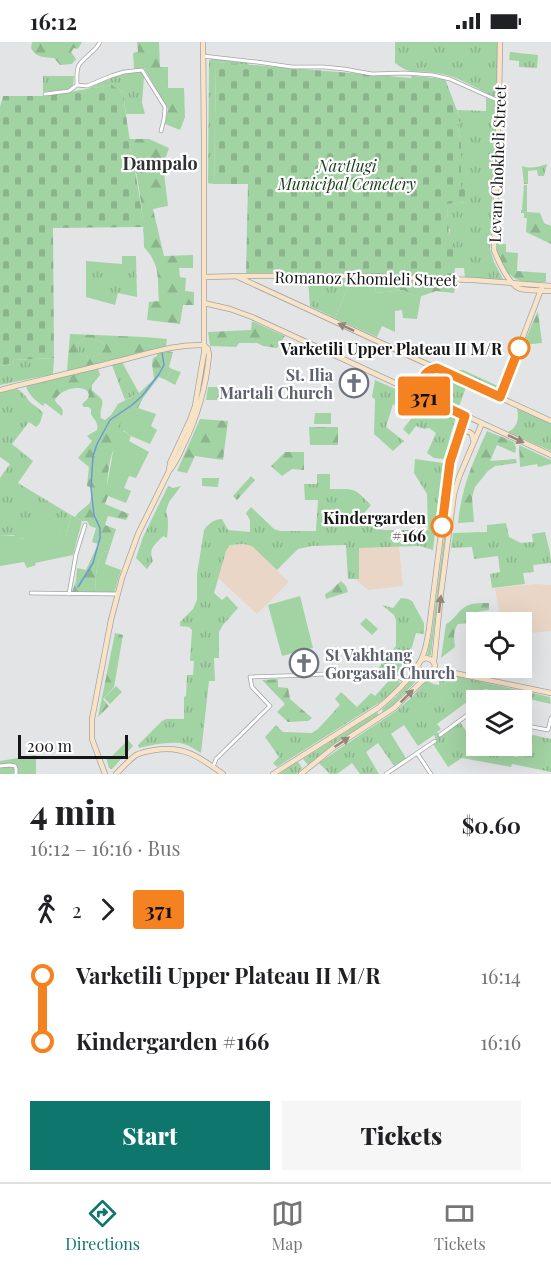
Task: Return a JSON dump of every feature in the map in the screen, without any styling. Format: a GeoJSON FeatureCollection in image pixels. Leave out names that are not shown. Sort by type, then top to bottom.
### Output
{"type":"FeatureCollection","features":[{"type":"Feature","properties":{"kind":"main road"},"geometry":{"type":"LineString","coordinates":[[105,774],[91,732],[117,594],[138,534],[169,471],[170,463],[190,420],[195,405],[204,345],[203,42]]}},
{"type":"Feature","properties":{"kind":"main road","name":"Levan Chokheli Street"},"geometry":{"type":"LineString","coordinates":[[502,42],[493,247],[498,261],[512,283]]}},
{"type":"Feature","properties":{"kind":"main road"},"geometry":{"type":"LineString","coordinates":[[236,276],[551,421]]}},
{"type":"Feature","properties":{"kind":"main road"},"geometry":{"type":"LineString","coordinates":[[260,287],[257,283],[258,279],[265,276]]}},
{"type":"Feature","properties":{"kind":"main road","name":"Romanoz Khomleli Street"},"geometry":{"type":"LineString","coordinates":[[204,277],[366,276],[512,283],[551,289]]}},
{"type":"Feature","properties":{"kind":"main road","name":"Romanoz Khomleli Street"},"geometry":{"type":"LineString","coordinates":[[496,282],[518,289],[542,288]]}},
{"type":"Feature","properties":{"kind":"main road"},"geometry":{"type":"LineString","coordinates":[[506,286],[512,283],[518,289]]}},
{"type":"Feature","properties":{"kind":"main road"},"geometry":{"type":"LineString","coordinates":[[500,397],[542,288]]}},
{"type":"Feature","properties":{"kind":"main road"},"geometry":{"type":"LineString","coordinates":[[204,303],[239,312],[551,455]]}},
{"type":"Feature","properties":{"kind":"main road"},"geometry":{"type":"LineString","coordinates":[[0,390],[160,349],[188,344],[204,345]]}},
{"type":"Feature","properties":{"kind":"main road"},"geometry":{"type":"LineString","coordinates":[[423,396],[420,386],[424,376],[437,368]]}},
{"type":"Feature","properties":{"kind":"main road"},"geometry":{"type":"LineString","coordinates":[[465,416],[450,462],[429,628],[419,670],[423,673],[449,672],[551,693]]}},
{"type":"Feature","properties":{"kind":"main road"},"geometry":{"type":"LineString","coordinates":[[302,773],[333,748],[401,702],[435,668],[454,497],[459,477],[482,423]]}},
{"type":"Feature","properties":{"kind":"main road"},"geometry":{"type":"LineString","coordinates":[[458,436],[463,432],[469,432],[473,436],[473,443]]}},
{"type":"Feature","properties":{"kind":"main road"},"geometry":{"type":"LineString","coordinates":[[446,497],[450,500],[454,497]]}},
{"type":"Feature","properties":{"kind":"main road"},"geometry":{"type":"LineString","coordinates":[[444,507],[449,503],[453,508]]}},
{"type":"Feature","properties":{"kind":"main road"},"geometry":{"type":"LineString","coordinates":[[273,774],[378,708],[393,695],[420,662],[426,658],[449,672]]}},
{"type":"Feature","properties":{"kind":"main road"},"geometry":{"type":"LineString","coordinates":[[378,708],[383,716]]}},
{"type":"Feature","properties":{"kind":"main road"},"geometry":{"type":"LineString","coordinates":[[116,774],[139,753],[160,749],[182,750],[198,757],[223,774]]}},
{"type":"Feature","properties":{"kind":"main road"},"geometry":{"type":"LineString","coordinates":[[297,759],[304,764],[302,773]]}},
{"type":"Feature","properties":{"kind":"street"},"geometry":{"type":"LineString","coordinates":[[45,94],[69,91],[76,85],[79,65],[98,47],[100,42]]}},
{"type":"Feature","properties":{"kind":"street"},"geometry":{"type":"LineString","coordinates":[[203,56],[292,68],[324,67],[372,74],[433,75],[450,79],[500,101]]}},
{"type":"Feature","properties":{"kind":"street"},"geometry":{"type":"LineString","coordinates":[[76,85],[87,86],[124,72],[142,70],[165,107],[160,131]]}},
{"type":"Feature","properties":{"kind":"street"},"geometry":{"type":"LineString","coordinates":[[69,594],[76,554],[85,525]]}},
{"type":"Feature","properties":{"kind":"street"},"geometry":{"type":"LineString","coordinates":[[31,593],[117,594]]}},
{"type":"Feature","properties":{"kind":"street"},"geometry":{"type":"LineString","coordinates":[[213,767],[216,759],[270,706],[252,687],[250,677],[341,672],[371,673],[399,677],[405,681]]}},
{"type":"Feature","properties":{"kind":"street"},"geometry":{"type":"LineString","coordinates":[[440,735],[466,716]]}},
{"type":"Feature","properties":{"kind":"street"},"geometry":{"type":"LineString","coordinates":[[532,727],[548,730],[551,718]]}},
{"type":"Feature","properties":{"kind":"street"},"geometry":{"type":"LineString","coordinates":[[386,774],[435,741]]}},
{"type":"Feature","properties":{"kind":"street"},"geometry":{"type":"LineString","coordinates":[[417,753],[431,774]]}},
{"type":"Feature","properties":{"kind":"street"},"geometry":{"type":"LineString","coordinates":[[0,766],[15,766],[16,774]]}},
{"type":"Feature","properties":{"kind":"shaded area"},"geometry":{"type":"Polygon","coordinates":[[[230,545],[252,546],[289,582],[257,614],[218,578],[230,545]]]}},
{"type":"Feature","properties":{"kind":"shaded area"},"geometry":{"type":"Polygon","coordinates":[[[399,547],[403,586],[368,590],[355,579],[359,578],[358,548],[399,547]]]}},
{"type":"Feature","properties":{"kind":"shaded area"},"geometry":{"type":"Polygon","coordinates":[[[536,584],[551,585],[551,631],[532,633],[532,612],[499,612],[495,588],[536,584]]]}},
{"type":"Feature","properties":{"kind":"green space"},"geometry":{"type":"Polygon","coordinates":[[[32,42],[82,42],[78,49],[74,48],[71,52],[76,59],[72,64],[60,65],[54,58],[35,54],[31,48],[32,42]]]}},
{"type":"Feature","properties":{"kind":"green space"},"geometry":{"type":"Polygon","coordinates":[[[137,42],[159,42],[160,67],[168,67],[168,88],[184,88],[185,117],[180,130],[165,124],[168,109],[144,68],[134,69],[133,53],[138,52],[137,42]]]}},
{"type":"Feature","properties":{"kind":"green space"},"geometry":{"type":"Polygon","coordinates":[[[395,42],[499,42],[497,95],[494,97],[451,76],[411,71],[401,67],[395,63],[395,42]]]}},
{"type":"Feature","properties":{"kind":"green space"},"geometry":{"type":"Polygon","coordinates":[[[510,52],[538,55],[537,68],[519,67],[519,61],[509,60],[510,52]]]}},
{"type":"Feature","properties":{"kind":"green space"},"geometry":{"type":"Polygon","coordinates":[[[214,58],[249,64],[216,62],[214,184],[208,183],[209,60],[214,58]]]}},
{"type":"Feature","properties":{"kind":"green space","name":"Navtlugi Municipal Cemetery"},"geometry":{"type":"Polygon","coordinates":[[[216,62],[445,79],[461,121],[457,124],[461,143],[461,189],[467,189],[467,202],[447,204],[449,236],[453,236],[453,277],[352,273],[246,274],[248,184],[214,184],[216,62]]]}},
{"type":"Feature","properties":{"kind":"green space"},"geometry":{"type":"Polygon","coordinates":[[[141,72],[144,77],[142,103],[145,114],[126,114],[123,92],[112,85],[87,89],[117,76],[141,72]]]}},
{"type":"Feature","properties":{"kind":"green space"},"geometry":{"type":"Polygon","coordinates":[[[43,76],[74,76],[73,85],[69,89],[43,92],[43,76]]]}},
{"type":"Feature","properties":{"kind":"green space"},"geometry":{"type":"Polygon","coordinates":[[[112,85],[123,92],[144,227],[53,228],[54,358],[14,360],[12,364],[0,366],[0,107],[3,96],[44,96],[112,85]]]}},
{"type":"Feature","properties":{"kind":"green space"},"geometry":{"type":"Polygon","coordinates":[[[486,98],[495,101],[496,105],[490,249],[502,280],[465,277],[464,268],[455,268],[453,277],[453,237],[449,236],[450,229],[448,229],[447,204],[467,202],[461,190],[461,143],[457,124],[461,121],[457,110],[486,111],[486,98]]]}},
{"type":"Feature","properties":{"kind":"green space"},"geometry":{"type":"Polygon","coordinates":[[[129,139],[149,139],[169,148],[163,165],[168,206],[153,209],[164,256],[193,255],[193,268],[179,268],[180,277],[186,278],[185,291],[194,292],[194,305],[183,305],[180,324],[147,320],[149,302],[159,301],[158,278],[156,266],[144,247],[140,192],[129,139]]]}},
{"type":"Feature","properties":{"kind":"green space"},"geometry":{"type":"Polygon","coordinates":[[[547,164],[544,176],[538,176],[537,170],[528,171],[528,184],[524,184],[522,166],[535,167],[547,164]]]}},
{"type":"Feature","properties":{"kind":"green space"},"geometry":{"type":"Polygon","coordinates":[[[524,185],[527,185],[527,212],[540,213],[544,223],[551,226],[551,244],[526,232],[527,218],[524,218],[524,213],[521,213],[524,185]]]}},
{"type":"Feature","properties":{"kind":"green space"},"geometry":{"type":"Polygon","coordinates":[[[496,243],[506,244],[506,252],[518,253],[517,271],[546,273],[546,282],[524,282],[516,279],[506,271],[500,260],[496,243]]]}},
{"type":"Feature","properties":{"kind":"green space"},"geometry":{"type":"Polygon","coordinates":[[[122,256],[136,256],[137,297],[118,293],[115,305],[86,297],[86,261],[122,264],[122,256]]]}},
{"type":"Feature","properties":{"kind":"green space"},"geometry":{"type":"Polygon","coordinates":[[[352,278],[335,318],[310,306],[308,279],[352,278]]]}},
{"type":"Feature","properties":{"kind":"green space"},"geometry":{"type":"Polygon","coordinates":[[[352,278],[375,279],[376,293],[403,290],[412,295],[421,296],[417,319],[403,318],[402,310],[395,311],[395,332],[382,326],[377,337],[335,318],[352,278]]]}},
{"type":"Feature","properties":{"kind":"green space"},"geometry":{"type":"Polygon","coordinates":[[[375,279],[452,281],[456,283],[454,293],[436,291],[419,297],[403,290],[376,293],[375,279]]]}},
{"type":"Feature","properties":{"kind":"green space"},"geometry":{"type":"Polygon","coordinates":[[[538,311],[542,343],[523,345],[538,311]]]}},
{"type":"Feature","properties":{"kind":"green space"},"geometry":{"type":"Polygon","coordinates":[[[252,321],[285,336],[277,348],[257,343],[239,343],[236,347],[210,346],[208,332],[251,330],[252,321]]]}},
{"type":"Feature","properties":{"kind":"green space"},"geometry":{"type":"Polygon","coordinates":[[[70,334],[167,339],[166,346],[67,371],[70,334]],[[84,338],[78,344],[79,353],[86,357],[97,356],[105,347],[103,342],[84,338]]]}},
{"type":"Feature","properties":{"kind":"green space"},"geometry":{"type":"Polygon","coordinates":[[[84,338],[103,342],[105,347],[103,351],[97,356],[90,357],[79,353],[78,344],[84,338]]]}},
{"type":"Feature","properties":{"kind":"green space"},"geometry":{"type":"Polygon","coordinates":[[[173,352],[169,367],[172,369],[166,380],[159,377],[138,408],[129,411],[123,431],[131,436],[129,441],[123,441],[116,446],[111,456],[108,496],[105,504],[129,514],[126,520],[108,516],[105,525],[116,529],[109,551],[103,552],[99,561],[96,592],[72,592],[77,568],[86,570],[98,544],[92,542],[96,528],[90,526],[87,521],[75,517],[90,503],[92,491],[87,486],[89,467],[78,458],[92,441],[87,436],[97,430],[97,425],[91,409],[82,405],[88,398],[87,391],[77,388],[59,395],[55,400],[62,408],[62,416],[45,403],[43,406],[38,402],[26,387],[98,368],[100,375],[92,385],[92,390],[102,400],[101,418],[105,420],[118,404],[139,393],[154,379],[153,358],[157,356],[157,353],[173,352]]]}},
{"type":"Feature","properties":{"kind":"green space"},"geometry":{"type":"Polygon","coordinates":[[[54,358],[53,374],[0,385],[0,366],[12,364],[14,360],[54,358]]]}},
{"type":"Feature","properties":{"kind":"green space"},"geometry":{"type":"Polygon","coordinates":[[[122,362],[139,393],[125,400],[112,365],[122,362]]]}},
{"type":"Feature","properties":{"kind":"green space"},"geometry":{"type":"Polygon","coordinates":[[[172,369],[181,372],[175,385],[166,380],[172,369]]]}},
{"type":"Feature","properties":{"kind":"green space"},"geometry":{"type":"Polygon","coordinates":[[[454,370],[463,370],[500,387],[499,391],[454,370]]]}},
{"type":"Feature","properties":{"kind":"green space"},"geometry":{"type":"Polygon","coordinates":[[[436,372],[467,385],[458,409],[428,395],[424,390],[427,379],[436,372]]]}},
{"type":"Feature","properties":{"kind":"green space"},"geometry":{"type":"Polygon","coordinates":[[[375,380],[456,416],[444,459],[434,458],[427,453],[436,433],[429,428],[416,426],[409,435],[403,429],[414,415],[393,404],[386,427],[404,441],[393,451],[374,434],[375,399],[372,397],[375,380]]]}},
{"type":"Feature","properties":{"kind":"green space"},"geometry":{"type":"Polygon","coordinates":[[[208,387],[223,387],[224,400],[206,400],[208,387]]]}},
{"type":"Feature","properties":{"kind":"green space"},"geometry":{"type":"Polygon","coordinates":[[[17,389],[43,413],[36,427],[29,422],[12,444],[33,461],[18,483],[71,515],[66,538],[60,538],[56,519],[27,538],[17,539],[14,535],[0,535],[0,478],[10,464],[0,457],[0,393],[17,389]]]}},
{"type":"Feature","properties":{"kind":"green space"},"geometry":{"type":"Polygon","coordinates":[[[138,408],[156,414],[151,426],[157,430],[150,444],[131,436],[120,428],[124,414],[138,408]]]}},
{"type":"Feature","properties":{"kind":"green space"},"geometry":{"type":"Polygon","coordinates":[[[517,408],[551,424],[551,451],[508,432],[517,422],[517,408]]]}},
{"type":"Feature","properties":{"kind":"green space"},"geometry":{"type":"Polygon","coordinates":[[[315,413],[331,413],[331,424],[314,424],[315,413]]]}},
{"type":"Feature","properties":{"kind":"green space"},"geometry":{"type":"Polygon","coordinates":[[[200,419],[228,421],[223,460],[195,456],[187,473],[177,471],[200,419]]]}},
{"type":"Feature","properties":{"kind":"green space"},"geometry":{"type":"Polygon","coordinates":[[[309,427],[338,427],[338,445],[310,445],[309,427]]]}},
{"type":"Feature","properties":{"kind":"green space"},"geometry":{"type":"Polygon","coordinates":[[[487,431],[514,442],[516,448],[515,453],[497,445],[490,461],[516,459],[517,463],[495,466],[488,471],[475,487],[472,497],[474,522],[458,523],[468,476],[487,431]]]}},
{"type":"Feature","properties":{"kind":"green space"},"geometry":{"type":"Polygon","coordinates":[[[123,441],[129,441],[149,452],[136,478],[129,476],[124,488],[131,491],[126,503],[108,496],[106,490],[114,447],[123,441]]]}},
{"type":"Feature","properties":{"kind":"green space"},"geometry":{"type":"Polygon","coordinates":[[[519,445],[551,460],[551,464],[520,467],[519,445]]]}},
{"type":"Feature","properties":{"kind":"green space"},"geometry":{"type":"Polygon","coordinates":[[[285,452],[304,452],[304,470],[292,469],[282,476],[271,466],[285,452]]]}},
{"type":"Feature","properties":{"kind":"green space"},"geometry":{"type":"Polygon","coordinates":[[[415,459],[443,463],[433,550],[420,546],[359,548],[359,579],[348,579],[346,545],[312,546],[298,549],[277,570],[252,546],[230,545],[226,551],[214,593],[222,600],[227,596],[238,608],[219,632],[219,658],[214,658],[215,681],[209,681],[201,753],[179,743],[164,743],[139,748],[138,745],[162,721],[184,719],[187,675],[193,675],[194,661],[190,661],[192,630],[189,627],[180,626],[180,622],[193,609],[197,600],[197,574],[204,530],[207,526],[222,519],[228,530],[250,532],[250,520],[246,513],[251,507],[274,529],[316,531],[318,500],[305,500],[304,484],[317,484],[317,474],[330,474],[330,489],[350,489],[361,495],[371,505],[364,513],[380,529],[428,530],[427,494],[414,473],[415,459]]]}},
{"type":"Feature","properties":{"kind":"green space"},"geometry":{"type":"Polygon","coordinates":[[[251,476],[255,480],[237,500],[233,496],[251,476]]]}},
{"type":"Feature","properties":{"kind":"green space"},"geometry":{"type":"Polygon","coordinates":[[[202,478],[219,478],[218,487],[202,486],[202,478]]]}},
{"type":"Feature","properties":{"kind":"green space"},"geometry":{"type":"Polygon","coordinates":[[[168,486],[173,488],[181,486],[169,502],[166,511],[167,538],[163,536],[153,547],[151,553],[153,561],[147,569],[136,558],[143,537],[168,486]]]}},
{"type":"Feature","properties":{"kind":"green space"},"geometry":{"type":"Polygon","coordinates":[[[448,505],[431,655],[429,656],[427,655],[448,505]]]}},
{"type":"Feature","properties":{"kind":"green space"},"geometry":{"type":"Polygon","coordinates":[[[351,507],[352,525],[342,525],[341,508],[351,507]]]}},
{"type":"Feature","properties":{"kind":"green space"},"geometry":{"type":"Polygon","coordinates":[[[71,515],[82,521],[73,555],[35,563],[36,565],[27,568],[24,562],[0,566],[0,535],[17,536],[18,539],[26,538],[25,528],[57,519],[60,538],[66,538],[71,515]]]}},
{"type":"Feature","properties":{"kind":"green space"},"geometry":{"type":"Polygon","coordinates":[[[506,523],[509,537],[521,543],[533,542],[532,534],[545,532],[551,563],[533,565],[534,572],[523,573],[525,584],[492,588],[490,574],[500,572],[498,556],[474,559],[472,547],[451,548],[453,533],[487,532],[487,525],[506,523]]]}},
{"type":"Feature","properties":{"kind":"green space"},"geometry":{"type":"Polygon","coordinates":[[[109,551],[105,564],[121,570],[114,593],[96,592],[99,561],[103,552],[109,551]]]}},
{"type":"Feature","properties":{"kind":"green space"},"geometry":{"type":"Polygon","coordinates":[[[341,581],[348,592],[326,599],[325,594],[341,581]]]}},
{"type":"Feature","properties":{"kind":"green space"},"geometry":{"type":"Polygon","coordinates":[[[300,596],[313,648],[282,656],[268,605],[300,596]]]}},
{"type":"Feature","properties":{"kind":"green space"},"geometry":{"type":"Polygon","coordinates":[[[401,598],[412,601],[424,623],[424,634],[416,633],[405,660],[413,665],[405,671],[377,670],[396,646],[396,620],[394,615],[382,605],[393,608],[401,598]]]}},
{"type":"Feature","properties":{"kind":"green space"},"geometry":{"type":"Polygon","coordinates":[[[489,603],[489,610],[466,612],[466,623],[458,624],[455,632],[455,647],[441,658],[446,624],[460,611],[473,604],[489,603]]]}},
{"type":"Feature","properties":{"kind":"green space"},"geometry":{"type":"Polygon","coordinates":[[[366,618],[378,629],[372,635],[360,624],[366,618]]]}},
{"type":"Feature","properties":{"kind":"green space"},"geometry":{"type":"Polygon","coordinates":[[[115,633],[123,635],[114,687],[103,699],[109,706],[98,717],[115,633]]]}},
{"type":"Feature","properties":{"kind":"green space"},"geometry":{"type":"Polygon","coordinates":[[[418,672],[422,675],[383,713],[382,709],[418,672]]]}},
{"type":"Feature","properties":{"kind":"green space"},"geometry":{"type":"Polygon","coordinates":[[[393,676],[400,683],[382,701],[277,767],[273,763],[279,757],[265,737],[276,725],[283,732],[312,733],[340,705],[335,699],[341,692],[357,707],[371,693],[375,696],[393,676]]]}},
{"type":"Feature","properties":{"kind":"green space"},"geometry":{"type":"Polygon","coordinates":[[[455,676],[518,690],[466,690],[466,703],[437,724],[441,729],[437,732],[440,736],[460,722],[466,731],[466,756],[532,756],[532,735],[551,739],[551,772],[512,764],[511,767],[462,758],[448,767],[433,744],[437,741],[434,735],[418,746],[404,725],[391,734],[406,758],[394,766],[378,743],[366,752],[379,774],[360,774],[352,763],[337,774],[330,774],[319,763],[396,711],[427,680],[439,685],[440,678],[453,681],[455,676]]]}},
{"type":"Feature","properties":{"kind":"green space"},"geometry":{"type":"Polygon","coordinates":[[[278,679],[278,687],[288,688],[290,699],[312,718],[308,721],[288,722],[277,712],[285,704],[262,680],[278,679]]]}},
{"type":"Feature","properties":{"kind":"green space"},"geometry":{"type":"Polygon","coordinates":[[[116,686],[122,692],[110,704],[104,698],[116,686]]]}},
{"type":"Feature","properties":{"kind":"green space"},"geometry":{"type":"Polygon","coordinates":[[[196,692],[205,694],[203,710],[194,708],[196,692]]]}},
{"type":"Feature","properties":{"kind":"green space"},"geometry":{"type":"Polygon","coordinates":[[[532,693],[550,697],[551,704],[532,700],[532,693]]]}},
{"type":"Feature","properties":{"kind":"green space"},"geometry":{"type":"Polygon","coordinates":[[[377,712],[379,715],[329,748],[308,765],[303,759],[377,712]]]}},
{"type":"Feature","properties":{"kind":"green space"},"geometry":{"type":"Polygon","coordinates":[[[128,740],[133,746],[112,769],[109,768],[106,757],[111,757],[128,740]]]}},
{"type":"Feature","properties":{"kind":"green space"},"geometry":{"type":"Polygon","coordinates":[[[36,755],[36,774],[0,774],[0,761],[36,755]]]}},
{"type":"Feature","properties":{"kind":"green space"},"geometry":{"type":"Polygon","coordinates":[[[297,762],[302,768],[297,774],[279,774],[297,762]]]}},
{"type":"Feature","properties":{"kind":"waterway"},"geometry":{"type":"LineString","coordinates":[[78,587],[93,563],[100,538],[100,528],[94,515],[91,488],[93,456],[97,444],[110,420],[142,396],[159,374],[164,365],[162,352]]}},
{"type":"Feature","properties":{"kind":"bus line","name":"371"},"geometry":{"type":"LineString","coordinates":[[442,526],[450,462],[465,416],[423,396],[420,390],[422,379],[429,371],[437,368],[500,397],[519,348]]}},
{"type":"Feature","properties":{"kind":"place","name":"Varketili Upper Plateau II M/R"},"geometry":{"type":"Point","coordinates":[519,348]}},
{"type":"Feature","properties":{"kind":"place","name":"St. Ilia Martali Church"},"geometry":{"type":"Point","coordinates":[354,383]}},
{"type":"Feature","properties":{"kind":"place","name":"Kindergarden #166"},"geometry":{"type":"Point","coordinates":[442,526]}},
{"type":"Feature","properties":{"kind":"place","name":"St Vakhtang Gorgasali Church"},"geometry":{"type":"Point","coordinates":[304,663]}},
{"type":"Feature","properties":{"kind":"district","name":"Dampalo"},"geometry":{"type":"Point","coordinates":[160,163]}}]}
